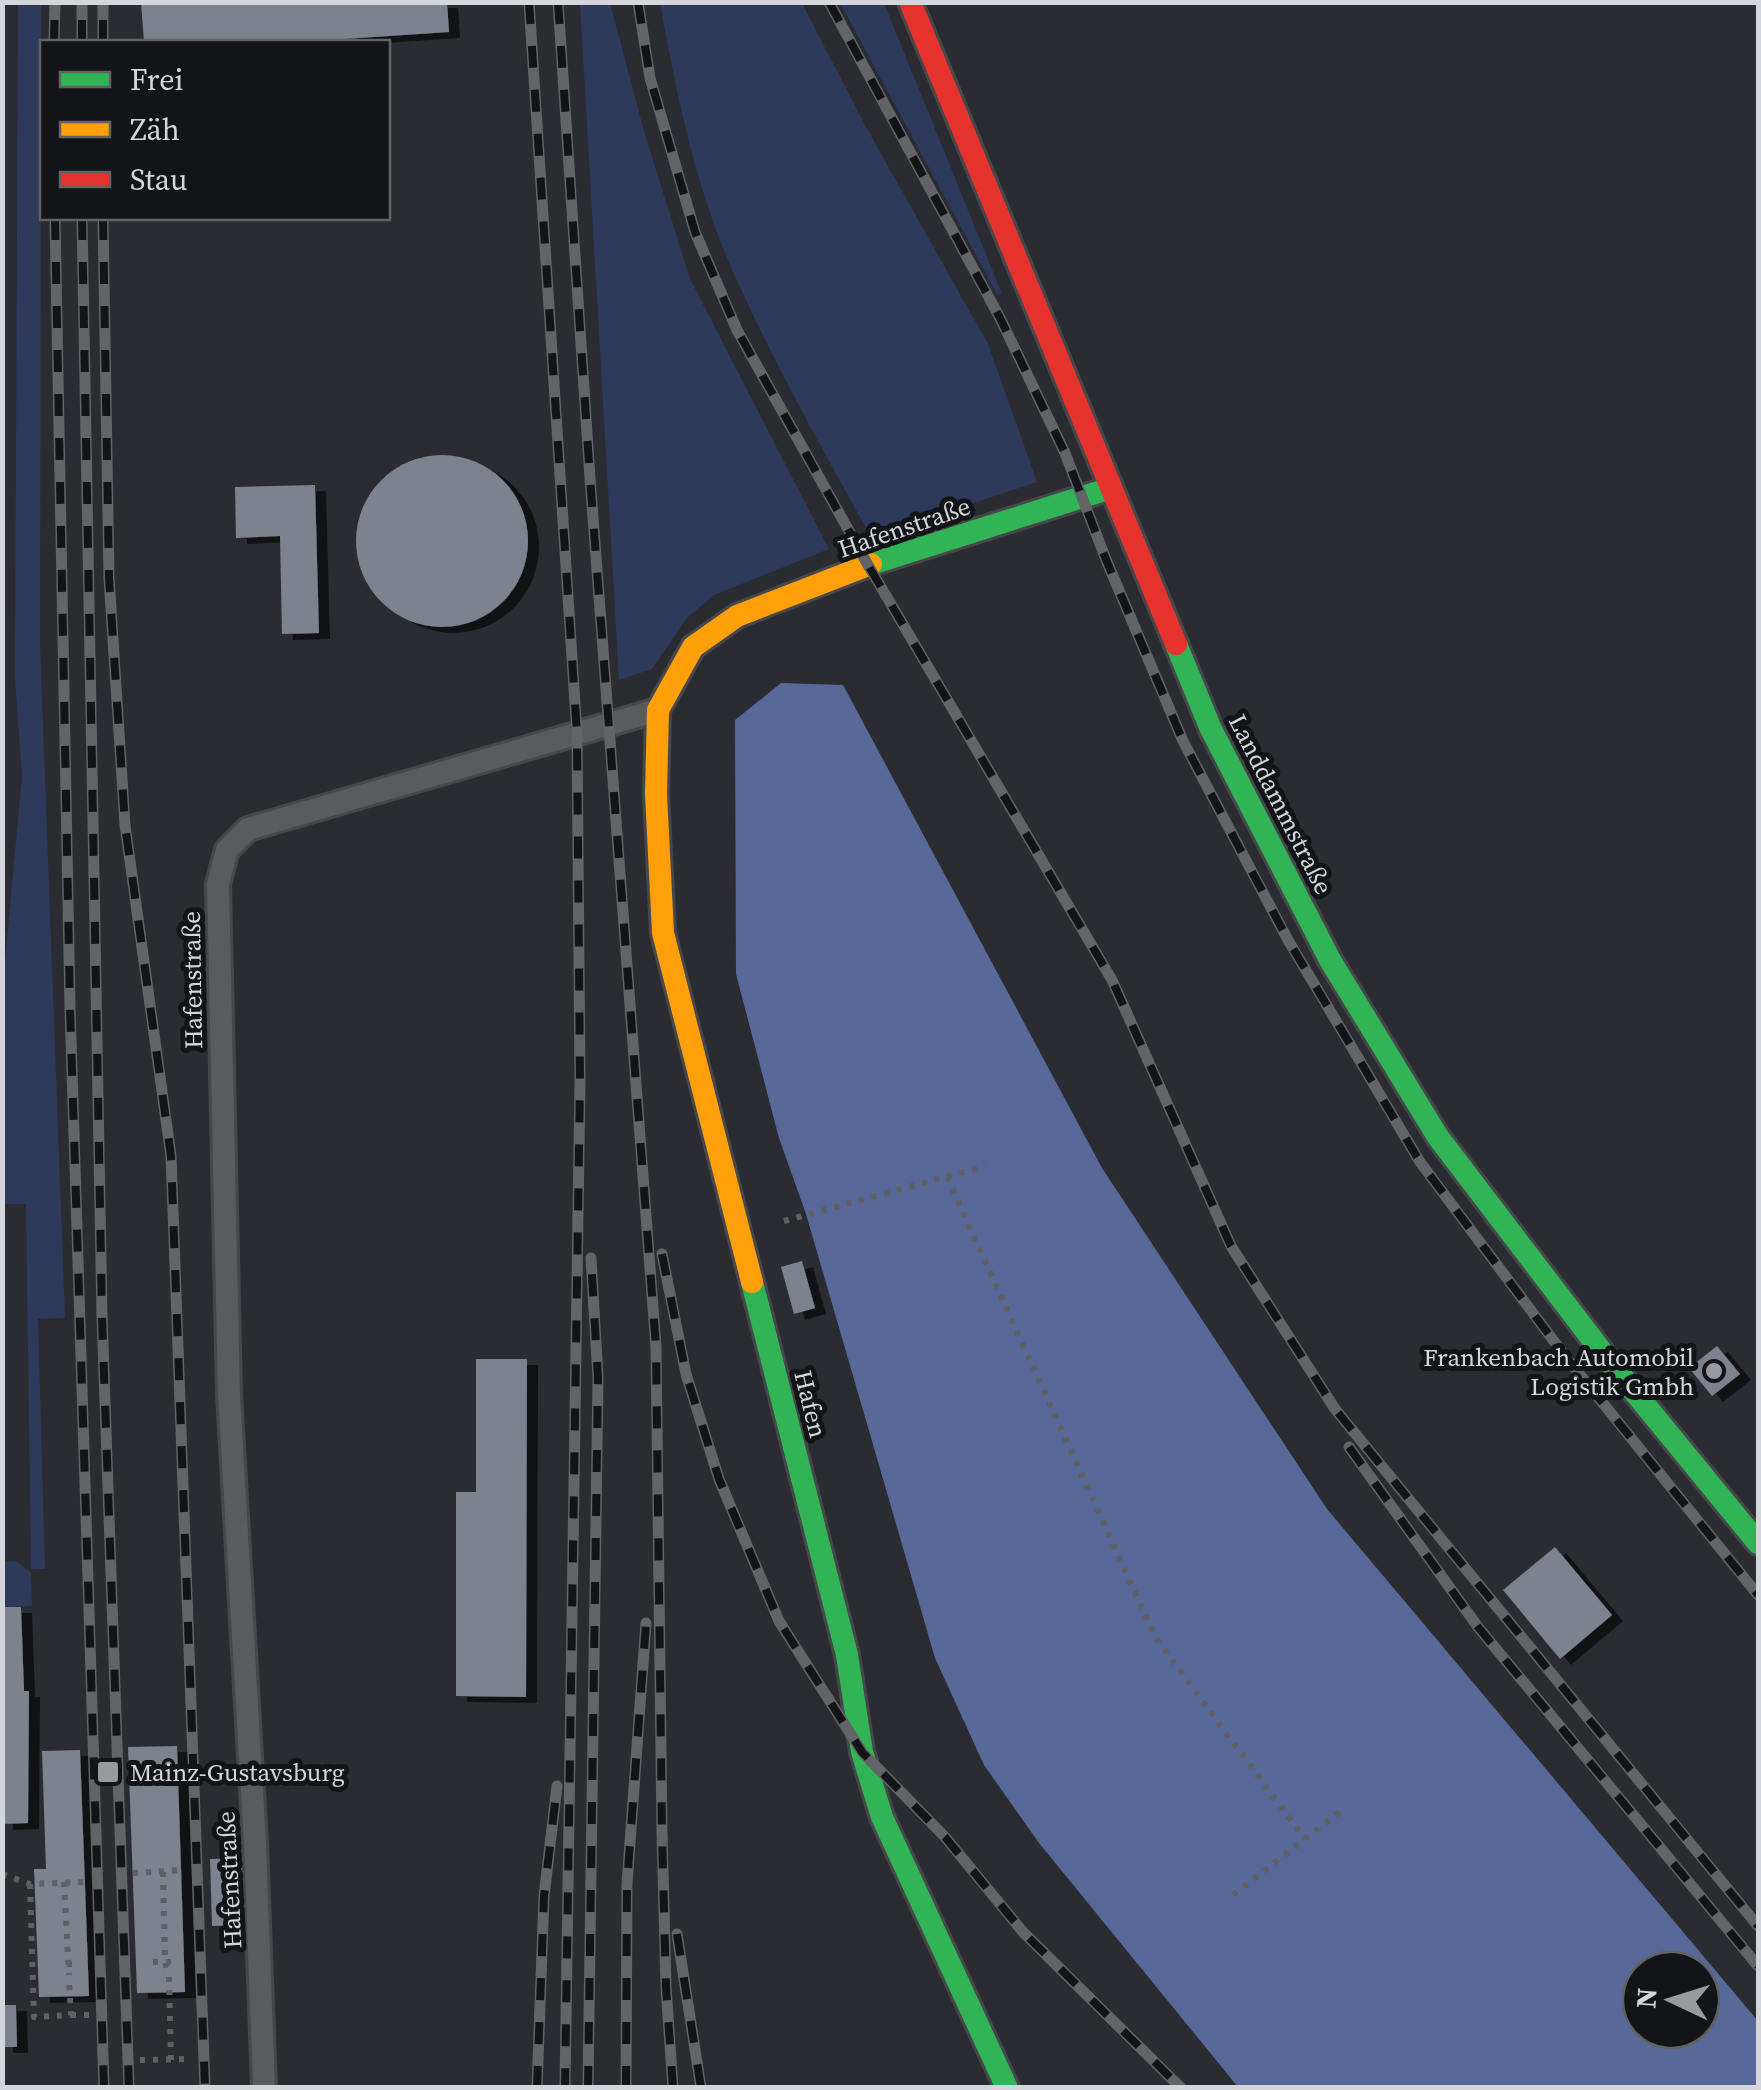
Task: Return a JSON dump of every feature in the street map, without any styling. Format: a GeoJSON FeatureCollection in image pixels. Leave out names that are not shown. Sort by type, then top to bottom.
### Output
{"type":"FeatureCollection","features":[{"type":"Feature","properties":{"kind":"street","name":"Landdammstraße"},"geometry":{"type":"LineString","coordinates":[[910,2],[1210,727],[1330,960],[1438,1137],[1605,1356],[1758,1543]]}},
{"type":"Feature","properties":{"kind":"street","name":"Hafenstraße"},"geometry":{"type":"LineString","coordinates":[[658,710],[693,647],[736,616],[868,565],[1111,488]]}},
{"type":"Feature","properties":{"kind":"street","name":"Hafen"},"geometry":{"type":"LineString","coordinates":[[658,710],[656,794],[663,933],[846,1655],[862,1752],[882,1817],[1007,2088]]}},
{"type":"Feature","properties":{"kind":"lane","name":"Hafenstraße"},"geometry":{"type":"LineString","coordinates":[[264,2088],[256,1843],[229,1396],[218,884],[227,850],[248,829],[658,710]]}},
{"type":"Feature","properties":{"kind":"path"},"geometry":{"type":"LineString","coordinates":[[740,1236],[806,1214],[985,1166]]}},
{"type":"Feature","properties":{"kind":"path"},"geometry":{"type":"LineString","coordinates":[[947,1177],[1155,1636],[1305,1839]]}},
{"type":"Feature","properties":{"kind":"path"},"geometry":{"type":"LineString","coordinates":[[1234,1895],[1346,1808]]}},
{"type":"Feature","properties":{"kind":"path"},"geometry":{"type":"LineString","coordinates":[[133,1873],[182,1870]]}},
{"type":"Feature","properties":{"kind":"path"},"geometry":{"type":"LineString","coordinates":[[163,1872],[171,2060]]}},
{"type":"Feature","properties":{"kind":"path"},"geometry":{"type":"LineString","coordinates":[[2,1874],[30,1884],[88,1882]]}},
{"type":"Feature","properties":{"kind":"path"},"geometry":{"type":"LineString","coordinates":[[64,1882],[71,2016]]}},
{"type":"Feature","properties":{"kind":"path"},"geometry":{"type":"LineString","coordinates":[[30,1884],[34,2017],[92,2015]]}},
{"type":"Feature","properties":{"kind":"path"},"geometry":{"type":"LineString","coordinates":[[153,1962],[176,1962]]}},
{"type":"Feature","properties":{"kind":"path"},"geometry":{"type":"LineString","coordinates":[[67,1964],[78,1964]]}},
{"type":"Feature","properties":{"kind":"path"},"geometry":{"type":"LineString","coordinates":[[140,2060],[188,2058]]}},
{"type":"Feature","properties":{"kind":"shaded area"},"geometry":{"type":"Polygon","coordinates":[[[18,3],[41,3],[40,644],[65,1318],[38,1319],[45,1569],[31,1569],[26,1204],[3,1204],[2,993],[22,776],[15,678],[18,3]]]}},
{"type":"Feature","properties":{"kind":"shaded area"},"geometry":{"type":"Polygon","coordinates":[[[580,3],[610,3],[690,279],[829,549],[714,595],[686,619],[652,669],[619,680],[580,3]]]}},
{"type":"Feature","properties":{"kind":"shaded area"},"geometry":{"type":"Polygon","coordinates":[[[660,3],[802,3],[866,127],[988,344],[1037,482],[871,537],[778,365],[728,260],[695,166],[660,3]]]}},
{"type":"Feature","properties":{"kind":"shaded area"},"geometry":{"type":"Polygon","coordinates":[[[840,3],[884,3],[1002,294],[997,294],[840,3]]]}},
{"type":"Feature","properties":{"kind":"shaded area"},"geometry":{"type":"Polygon","coordinates":[[[781,683],[843,685],[1102,1168],[1327,1509],[1698,1950],[1621,1950],[1621,2050],[1721,2050],[1721,1977],[1758,2021],[1758,2087],[1238,2087],[1039,1843],[984,1765],[935,1658],[806,1214],[779,1138],[736,974],[735,720],[781,683]]]}},
{"type":"Feature","properties":{"kind":"shaded area"},"geometry":{"type":"Polygon","coordinates":[[[16,1561],[31,1573],[32,1606],[3,1607],[2,1562],[16,1561]]]}},
{"type":"Feature","properties":{"kind":"building"},"geometry":{"type":"Polygon","coordinates":[[[141,2],[447,2],[449,32],[329,40],[144,40],[141,2]]]}},
{"type":"Feature","properties":{"kind":"building"},"geometry":{"type":"Polygon","coordinates":[[[442,455],[475,462],[503,480],[521,508],[528,541],[521,574],[503,602],[475,620],[442,627],[409,620],[381,602],[363,574],[356,541],[363,508],[381,480],[409,462],[442,455]]]}},
{"type":"Feature","properties":{"kind":"building"},"geometry":{"type":"Polygon","coordinates":[[[315,485],[319,633],[282,634],[280,536],[236,538],[235,487],[315,485]]]}},
{"type":"Feature","properties":{"kind":"building"},"geometry":{"type":"Polygon","coordinates":[[[802,1261],[815,1308],[794,1314],[781,1267],[802,1261]]]}},
{"type":"Feature","properties":{"kind":"building","name":"Frankenbach Automobil Logistik Gmbh"},"geometry":{"type":"Polygon","coordinates":[[[1717,1346],[1740,1374],[1712,1396],[1689,1368],[1717,1346]]]}},
{"type":"Feature","properties":{"kind":"building"},"geometry":{"type":"Polygon","coordinates":[[[476,1359],[527,1359],[526,1697],[456,1696],[456,1492],[476,1492],[476,1359]]]}},
{"type":"Feature","properties":{"kind":"building"},"geometry":{"type":"Polygon","coordinates":[[[1555,1547],[1612,1615],[1560,1659],[1503,1590],[1555,1547]]]}},
{"type":"Feature","properties":{"kind":"building"},"geometry":{"type":"Polygon","coordinates":[[[2,1607],[21,1607],[24,1691],[29,1691],[28,1823],[2,1824],[2,1607]]]}},
{"type":"Feature","properties":{"kind":"building"},"geometry":{"type":"Polygon","coordinates":[[[177,1746],[185,1992],[137,1993],[128,1747],[177,1746]]]}},
{"type":"Feature","properties":{"kind":"building"},"geometry":{"type":"Polygon","coordinates":[[[80,1750],[89,1996],[39,1997],[34,1869],[46,1869],[42,1751],[80,1750]]]}},
{"type":"Feature","properties":{"kind":"building"},"geometry":{"type":"Polygon","coordinates":[[[243,1858],[246,1925],[212,1926],[210,1859],[243,1858]]]}},
{"type":"Feature","properties":{"kind":"building"},"geometry":{"type":"Polygon","coordinates":[[[2,2005],[16,2005],[17,2047],[2,2047],[2,2005]]]}},
{"type":"Feature","properties":{"kind":"railway"},"geometry":{"type":"LineString","coordinates":[[54,40],[55,2]]}},
{"type":"Feature","properties":{"kind":"railway"},"geometry":{"type":"LineString","coordinates":[[82,2],[82,40]]}},
{"type":"Feature","properties":{"kind":"railway"},"geometry":{"type":"LineString","coordinates":[[103,2],[103,40]]}},
{"type":"Feature","properties":{"kind":"railway"},"geometry":{"type":"LineString","coordinates":[[529,2],[577,734],[580,1081],[565,2088]]}},
{"type":"Feature","properties":{"kind":"railway"},"geometry":{"type":"LineString","coordinates":[[558,2],[656,1347],[662,1833],[673,2088]]}},
{"type":"Feature","properties":{"kind":"railway"},"geometry":{"type":"LineString","coordinates":[[638,2],[650,78],[695,232],[737,330],[868,565],[1112,980],[1231,1246],[1335,1409],[1758,1926]]}},
{"type":"Feature","properties":{"kind":"railway"},"geometry":{"type":"LineString","coordinates":[[829,2],[1000,318],[1065,453],[1183,741],[1288,940],[1420,1162],[1568,1360],[1758,1595]]}},
{"type":"Feature","properties":{"kind":"railway"},"geometry":{"type":"LineString","coordinates":[[55,220],[70,1007],[104,2088]]}},
{"type":"Feature","properties":{"kind":"railway"},"geometry":{"type":"LineString","coordinates":[[82,220],[102,1316],[129,2088]]}},
{"type":"Feature","properties":{"kind":"railway"},"geometry":{"type":"LineString","coordinates":[[103,220],[109,578],[125,825],[171,1156],[205,2088]]}},
{"type":"Feature","properties":{"kind":"railway"},"geometry":{"type":"LineString","coordinates":[[662,1254],[686,1374],[719,1479],[779,1621],[862,1752],[945,1837],[1023,1932],[1181,2088]]}},
{"type":"Feature","properties":{"kind":"railway"},"geometry":{"type":"LineString","coordinates":[[588,2088],[598,1378],[591,1258]]}},
{"type":"Feature","properties":{"kind":"railway"},"geometry":{"type":"LineString","coordinates":[[1349,1447],[1478,1627],[1758,1966]]}},
{"type":"Feature","properties":{"kind":"railway"},"geometry":{"type":"LineString","coordinates":[[626,2088],[627,1884],[646,1623]]}},
{"type":"Feature","properties":{"kind":"railway"},"geometry":{"type":"LineString","coordinates":[[537,2088],[544,1896],[557,1786]]}},
{"type":"Feature","properties":{"kind":"railway"},"geometry":{"type":"LineString","coordinates":[[677,1934],[701,2088]]}},
{"type":"Feature","properties":{"kind":"traffic: fast"},"geometry":{"type":"LineString","coordinates":[[871,564],[1111,488]]}},
{"type":"Feature","properties":{"kind":"traffic: fast"},"geometry":{"type":"LineString","coordinates":[[1176,644],[1210,727],[1330,960],[1438,1137],[1605,1356],[1758,1543]]}},
{"type":"Feature","properties":{"kind":"traffic: fast"},"geometry":{"type":"LineString","coordinates":[[752,1282],[847,1655],[862,1752],[882,1817],[1007,2088]]}},
{"type":"Feature","properties":{"kind":"traffic: slow"},"geometry":{"type":"LineString","coordinates":[[752,1282],[663,933],[656,794],[658,710],[693,647],[737,616],[871,564]]}},
{"type":"Feature","properties":{"kind":"traffic: jam"},"geometry":{"type":"LineString","coordinates":[[910,2],[1176,644]]}},
{"type":"Feature","properties":{"kind":"place","name":"Frankenbach Automobil Logistik Gmbh"},"geometry":{"type":"Point","coordinates":[1714,1371]}},
{"type":"Feature","properties":{"kind":"place","name":"Mainz-Gustavsburg"},"geometry":{"type":"Point","coordinates":[108,1772]}}]}
